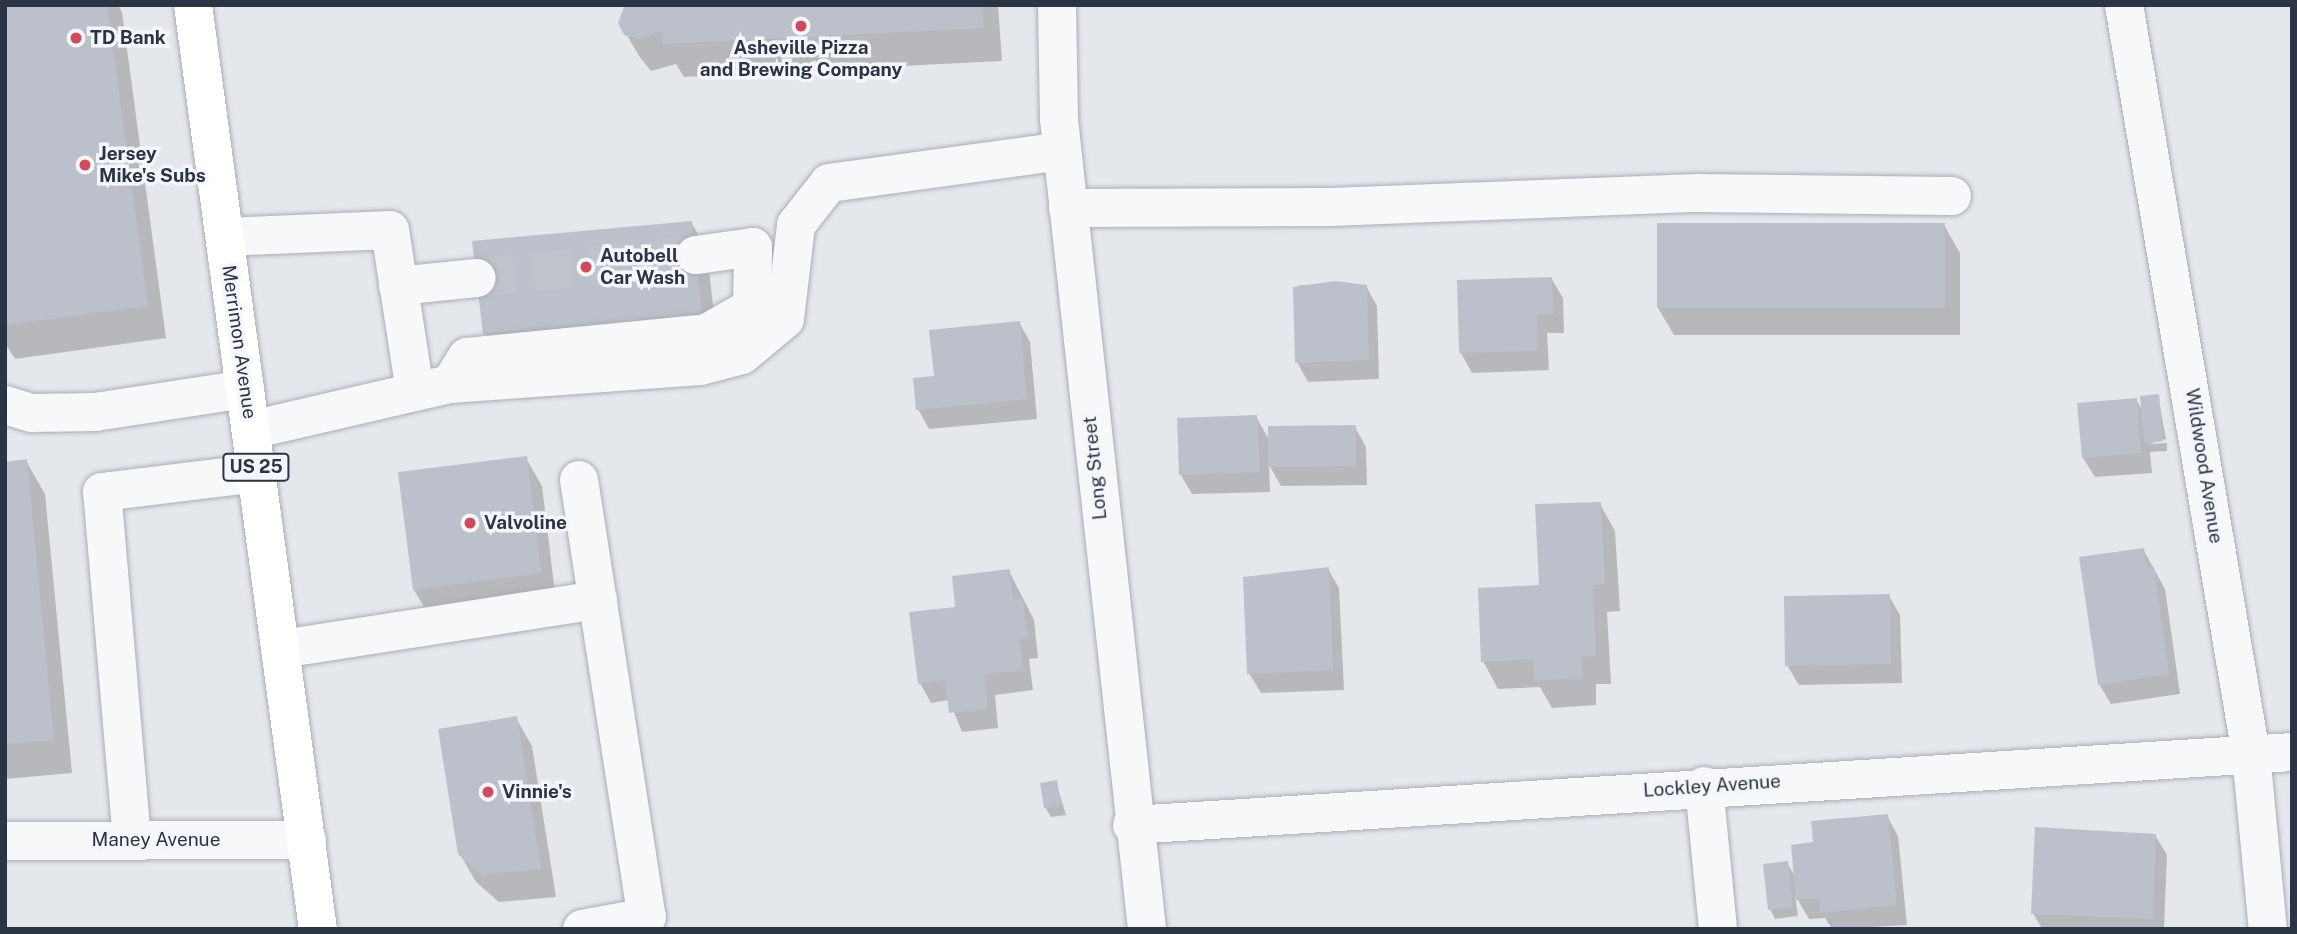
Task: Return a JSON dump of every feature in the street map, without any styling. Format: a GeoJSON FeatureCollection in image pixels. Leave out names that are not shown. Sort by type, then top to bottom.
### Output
{"type":"FeatureCollection","features":[{"type":"Feature","properties":{"kind":"main road","name":"Merrimon Avenue"},"geometry":{"type":"LineString","coordinates":[[192,5],[318,929]]}},
{"type":"Feature","properties":{"kind":"street","name":"Long Street"},"geometry":{"type":"LineString","coordinates":[[1057,5],[1062,150],[1132,825],[1147,929]]}},
{"type":"Feature","properties":{"kind":"street","name":"Wildwood Avenue"},"geometry":{"type":"LineString","coordinates":[[2124,5],[2251,754],[2268,929]]}},
{"type":"Feature","properties":{"kind":"street"},"geometry":{"type":"LineString","coordinates":[[251,430],[432,388],[700,366],[742,355],[785,319],[796,225],[829,183],[1062,150]]}},
{"type":"Feature","properties":{"kind":"street"},"geometry":{"type":"LineString","coordinates":[[1068,208],[1330,206],[1698,193],[1952,196]]}},
{"type":"Feature","properties":{"kind":"street"},"geometry":{"type":"LineString","coordinates":[[225,237],[390,230],[398,286],[432,388]]}},
{"type":"Feature","properties":{"kind":"street"},"geometry":{"type":"LineString","coordinates":[[432,388],[467,357],[707,333],[752,307],[753,247],[696,255]]}},
{"type":"Feature","properties":{"kind":"street"},"geometry":{"type":"LineString","coordinates":[[398,286],[477,278]]}},
{"type":"Feature","properties":{"kind":"street"},"geometry":{"type":"LineString","coordinates":[[5,405],[32,413],[95,412],[245,389]]}},
{"type":"Feature","properties":{"kind":"street"},"geometry":{"type":"LineString","coordinates":[[132,840],[102,492],[256,473]]}},
{"type":"Feature","properties":{"kind":"street"},"geometry":{"type":"LineString","coordinates":[[579,480],[647,917],[582,929]]}},
{"type":"Feature","properties":{"kind":"street"},"geometry":{"type":"LineString","coordinates":[[281,649],[598,600]]}},
{"type":"Feature","properties":{"kind":"street","name":"Lockley Avenue"},"geometry":{"type":"LineString","coordinates":[[1132,825],[1704,786],[2292,752]]}},
{"type":"Feature","properties":{"kind":"street"},"geometry":{"type":"LineString","coordinates":[[1704,786],[1718,929]]}},
{"type":"Feature","properties":{"kind":"street","name":"Maney Avenue"},"geometry":{"type":"LineString","coordinates":[[5,841],[307,840]]}},
{"type":"Feature","properties":{"kind":"building"},"geometry":{"type":"Polygon","coordinates":[[[5,5],[107,5],[148,306],[5,325],[5,5]]]}},
{"type":"Feature","properties":{"kind":"building","name":"Asheville Pizza and Brewing Company"},"geometry":{"type":"Polygon","coordinates":[[[625,5],[982,5],[984,28],[663,44],[662,30],[640,39],[624,35],[618,23],[625,5]]]}},
{"type":"Feature","properties":{"kind":"building","name":"Autobell Car Wash"},"geometry":{"type":"Polygon","coordinates":[[[692,221],[702,315],[483,334],[472,241],[692,221]]]}},
{"type":"Feature","properties":{"kind":"building"},"geometry":{"type":"Polygon","coordinates":[[[1657,223],[1945,223],[1945,308],[1657,308],[1657,223]]]}},
{"type":"Feature","properties":{"kind":"building"},"geometry":{"type":"Polygon","coordinates":[[[1552,277],[1554,314],[1537,314],[1538,351],[1459,353],[1457,280],[1552,277]]]}},
{"type":"Feature","properties":{"kind":"building"},"geometry":{"type":"Polygon","coordinates":[[[1335,281],[1367,285],[1369,360],[1295,363],[1293,287],[1335,281]]]}},
{"type":"Feature","properties":{"kind":"building"},"geometry":{"type":"Polygon","coordinates":[[[1020,321],[1027,399],[916,410],[913,378],[934,376],[929,330],[1020,321]]]}},
{"type":"Feature","properties":{"kind":"building"},"geometry":{"type":"Polygon","coordinates":[[[2159,394],[2163,441],[2144,443],[2140,396],[2159,394]]]}},
{"type":"Feature","properties":{"kind":"building"},"geometry":{"type":"Polygon","coordinates":[[[2137,398],[2141,453],[2082,458],[2077,403],[2137,398]]]}},
{"type":"Feature","properties":{"kind":"building"},"geometry":{"type":"Polygon","coordinates":[[[1257,415],[1260,472],[1179,475],[1177,418],[1257,415]]]}},
{"type":"Feature","properties":{"kind":"building"},"geometry":{"type":"Polygon","coordinates":[[[1356,425],[1356,466],[1268,467],[1268,426],[1356,425]]]}},
{"type":"Feature","properties":{"kind":"building","name":"Valvoline"},"geometry":{"type":"Polygon","coordinates":[[[527,456],[541,573],[413,590],[398,472],[527,456]]]}},
{"type":"Feature","properties":{"kind":"building"},"geometry":{"type":"Polygon","coordinates":[[[27,459],[54,740],[5,744],[5,462],[27,459]]]}},
{"type":"Feature","properties":{"kind":"building"},"geometry":{"type":"Polygon","coordinates":[[[1601,502],[1605,584],[1593,585],[1596,656],[1581,657],[1582,678],[1534,681],[1533,659],[1481,662],[1478,588],[1539,585],[1535,504],[1601,502]]]}},
{"type":"Feature","properties":{"kind":"building"},"geometry":{"type":"Polygon","coordinates":[[[2144,548],[2147,568],[2154,567],[2169,674],[2098,685],[2079,557],[2144,548]]]}},
{"type":"Feature","properties":{"kind":"building"},"geometry":{"type":"Polygon","coordinates":[[[1329,567],[1333,670],[1247,674],[1243,577],[1329,567]]]}},
{"type":"Feature","properties":{"kind":"building"},"geometry":{"type":"Polygon","coordinates":[[[1010,569],[1013,599],[1023,598],[1028,638],[1019,639],[1023,670],[984,675],[988,709],[949,713],[945,680],[918,684],[909,612],[955,607],[952,576],[1010,569]]]}},
{"type":"Feature","properties":{"kind":"building"},"geometry":{"type":"Polygon","coordinates":[[[1890,594],[1891,664],[1785,666],[1784,596],[1890,594]]]}},
{"type":"Feature","properties":{"kind":"building","name":"Vinnie's"},"geometry":{"type":"Polygon","coordinates":[[[517,716],[541,869],[482,875],[458,854],[438,729],[517,716]]]}},
{"type":"Feature","properties":{"kind":"building"},"geometry":{"type":"Polygon","coordinates":[[[1057,780],[1061,805],[1044,808],[1040,783],[1057,780]]]}},
{"type":"Feature","properties":{"kind":"building"},"geometry":{"type":"Polygon","coordinates":[[[1888,814],[1897,905],[1820,913],[1819,898],[1796,900],[1791,845],[1813,842],[1811,821],[1888,814]]]}},
{"type":"Feature","properties":{"kind":"building"},"geometry":{"type":"Polygon","coordinates":[[[2035,827],[2156,834],[2153,919],[2031,914],[2035,827]]]}},
{"type":"Feature","properties":{"kind":"building"},"geometry":{"type":"Polygon","coordinates":[[[1788,861],[1793,907],[1768,910],[1763,864],[1788,861]]]}},
{"type":"Feature","properties":{"kind":"tunnel"},"geometry":{"type":"LineString","coordinates":[[477,278],[696,255]]}},
{"type":"Feature","properties":{"kind":"place","name":"Asheville Pizza and Brewing Company"},"geometry":{"type":"Point","coordinates":[801,26]}},
{"type":"Feature","properties":{"kind":"place","name":"TD Bank"},"geometry":{"type":"Point","coordinates":[76,38]}},
{"type":"Feature","properties":{"kind":"place","name":"Jersey Mike's Subs"},"geometry":{"type":"Point","coordinates":[85,165]}},
{"type":"Feature","properties":{"kind":"place","name":"Autobell Car Wash"},"geometry":{"type":"Point","coordinates":[586,267]}},
{"type":"Feature","properties":{"kind":"place","name":"Valvoline"},"geometry":{"type":"Point","coordinates":[470,523]}},
{"type":"Feature","properties":{"kind":"place","name":"Vinnie's"},"geometry":{"type":"Point","coordinates":[488,792]}}]}
